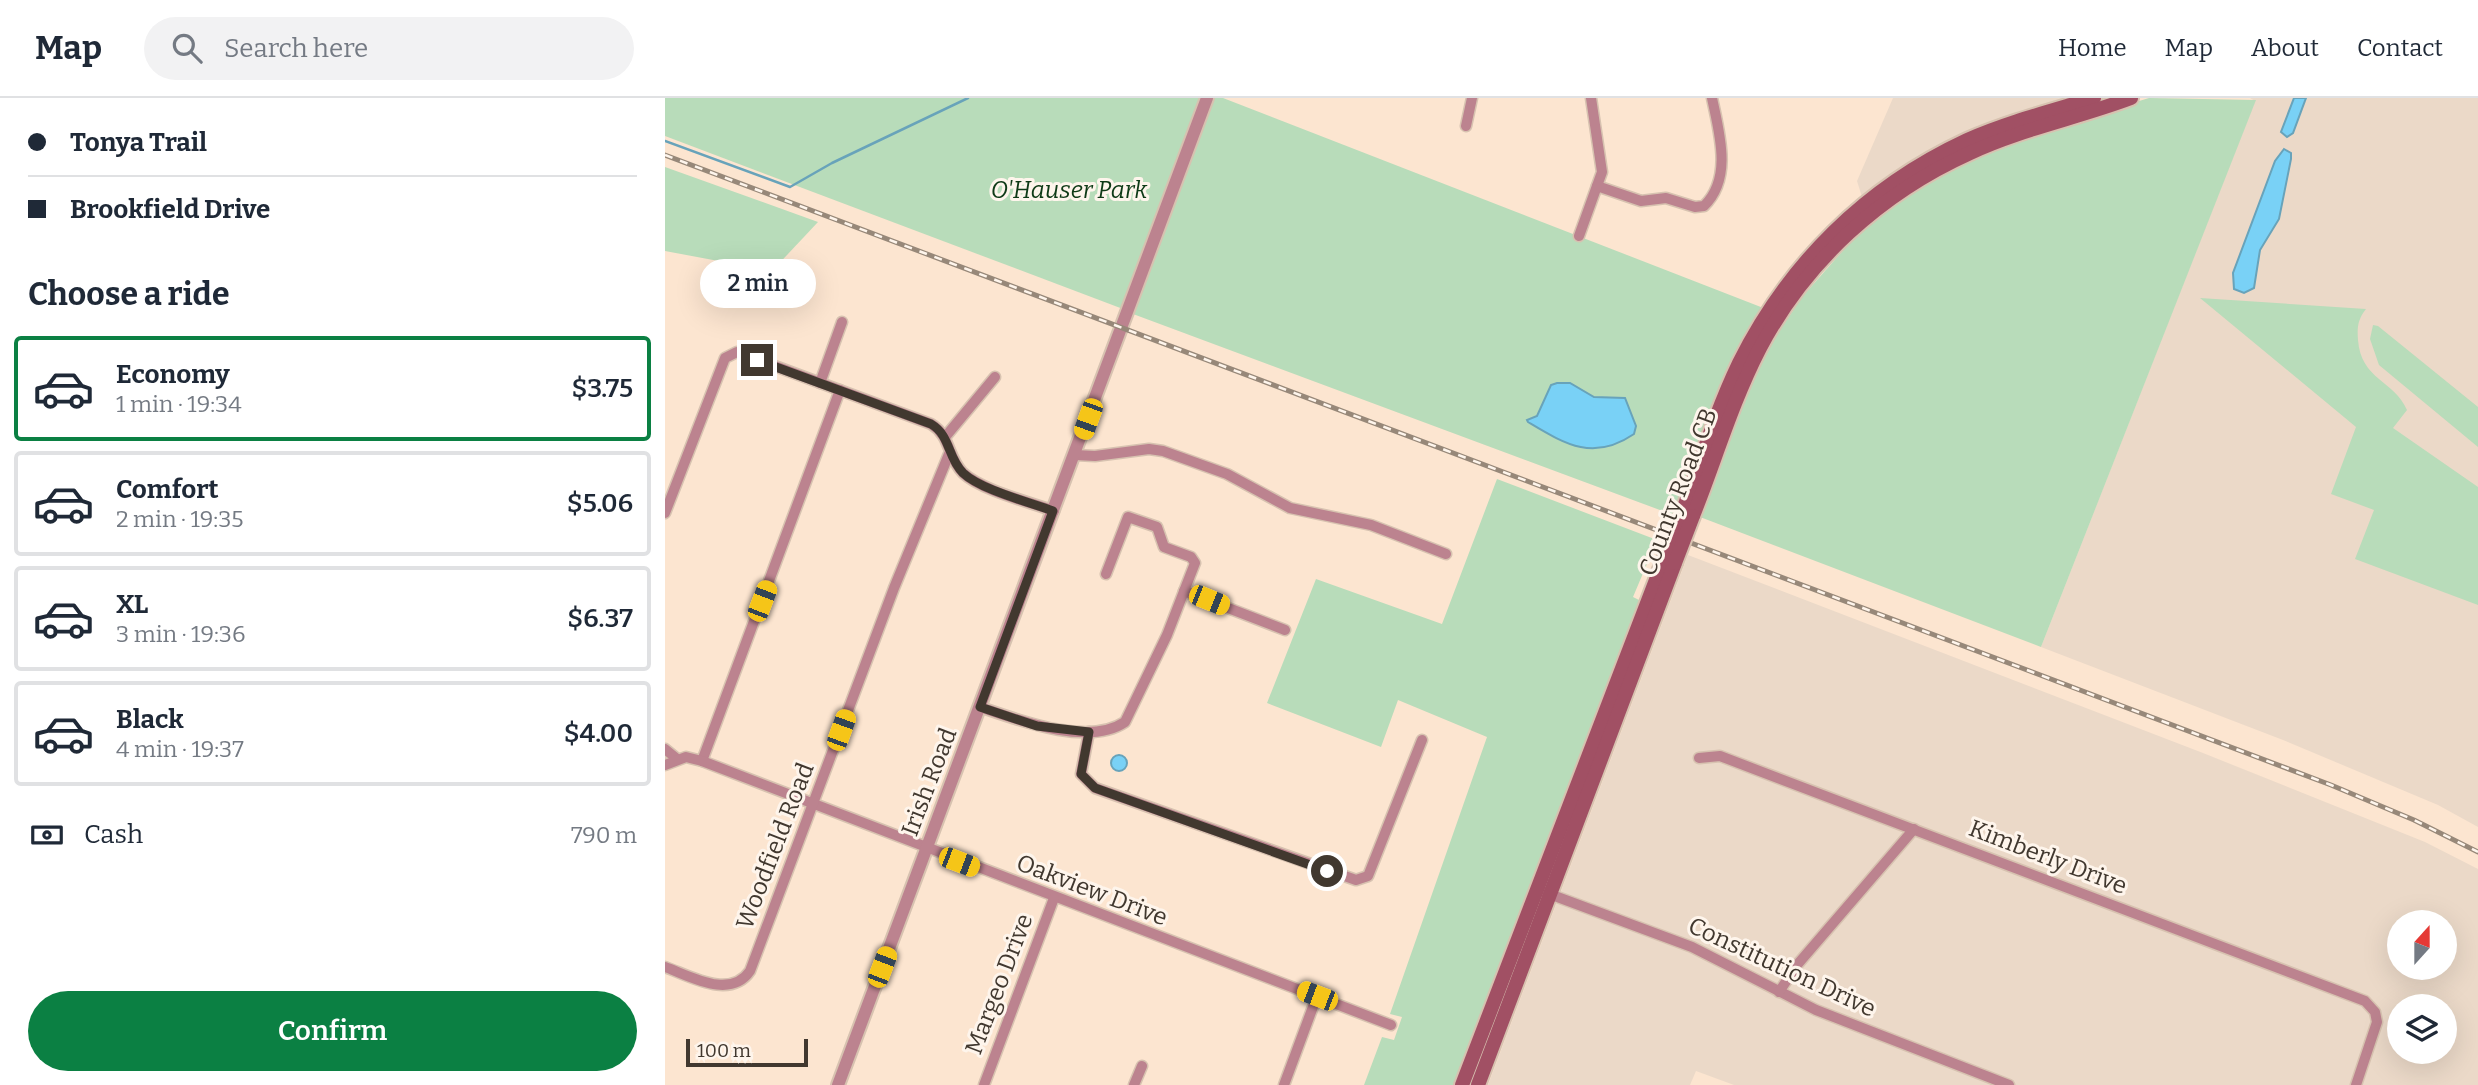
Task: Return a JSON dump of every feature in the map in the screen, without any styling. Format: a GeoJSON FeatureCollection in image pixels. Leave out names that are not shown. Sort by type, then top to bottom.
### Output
{"type":"FeatureCollection","features":[{"type":"Feature","properties":{"kind":"main road","name":"County Road CB"},"geometry":{"type":"LineString","coordinates":[[1478,1085],[1544,892],[1670,561],[1746,350],[1778,297],[1818,246],[1860,205],[1912,168],[1996,129],[2094,98]]}},
{"type":"Feature","properties":{"kind":"main road","name":"County Road CB"},"geometry":{"type":"LineString","coordinates":[[1687,515],[1760,348],[1804,281],[1847,234],[1897,192],[1970,152],[2131,98]]}},
{"type":"Feature","properties":{"kind":"main road","name":"County Road CB"},"geometry":{"type":"LineString","coordinates":[[1462,1085],[1544,892]]}},
{"type":"Feature","properties":{"kind":"street","name":"Irish Road"},"geometry":{"type":"LineString","coordinates":[[838,1085],[1207,98]]}},
{"type":"Feature","properties":{"kind":"street"},"geometry":{"type":"LineString","coordinates":[[1466,126],[1472,98]]}},
{"type":"Feature","properties":{"kind":"street"},"geometry":{"type":"LineString","coordinates":[[1579,236],[1603,166],[1591,98]]}},
{"type":"Feature","properties":{"kind":"street"},"geometry":{"type":"LineString","coordinates":[[1597,186],[1635,200],[1667,198],[1695,207],[1705,206],[1710,199],[1723,158],[1712,98]]}},
{"type":"Feature","properties":{"kind":"street"},"geometry":{"type":"LineString","coordinates":[[820,383],[842,322]]}},
{"type":"Feature","properties":{"kind":"street"},"geometry":{"type":"LineString","coordinates":[[665,513],[724,360],[729,354],[737,352],[931,424],[946,436],[949,454],[960,470],[973,481],[1053,511]]}},
{"type":"Feature","properties":{"kind":"street"},"geometry":{"type":"LineString","coordinates":[[946,436],[995,377]]}},
{"type":"Feature","properties":{"kind":"street"},"geometry":{"type":"LineString","coordinates":[[702,761],[840,390]]}},
{"type":"Feature","properties":{"kind":"street"},"geometry":{"type":"LineString","coordinates":[[1075,455],[1163,451],[1227,474],[1290,508],[1371,525],[1446,554]]}},
{"type":"Feature","properties":{"kind":"street","name":"Woodfield Road"},"geometry":{"type":"LineString","coordinates":[[665,967],[722,986],[735,984],[746,976],[814,804],[894,588],[949,454]]}},
{"type":"Feature","properties":{"kind":"street"},"geometry":{"type":"LineString","coordinates":[[980,707],[1037,726],[1089,732],[1108,731],[1125,722],[1184,591],[1195,560],[1164,547],[1157,527],[1128,517],[1106,574]]}},
{"type":"Feature","properties":{"kind":"street"},"geometry":{"type":"LineString","coordinates":[[1184,591],[1285,630]]}},
{"type":"Feature","properties":{"kind":"street"},"geometry":{"type":"LineString","coordinates":[[1089,732],[1081,774],[1095,788],[1350,880],[1363,879],[1370,871],[1422,740]]}},
{"type":"Feature","properties":{"kind":"street"},"geometry":{"type":"LineString","coordinates":[[665,749],[676,758],[665,765]]}},
{"type":"Feature","properties":{"kind":"street","name":"Kimberly Drive"},"geometry":{"type":"LineString","coordinates":[[1699,758],[1720,756],[2361,998],[2375,1012],[2376,1028],[2356,1085]]}},
{"type":"Feature","properties":{"kind":"street","name":"Oakview Drive"},"geometry":{"type":"LineString","coordinates":[[676,758],[702,761],[1391,1025]]}},
{"type":"Feature","properties":{"kind":"street"},"geometry":{"type":"LineString","coordinates":[[1779,992],[1797,965],[1914,829]]}},
{"type":"Feature","properties":{"kind":"street","name":"Constitution Drive"},"geometry":{"type":"LineString","coordinates":[[1544,892],[1692,947],[1816,1010],[2009,1085]]}},
{"type":"Feature","properties":{"kind":"street","name":"Margeo Drive"},"geometry":{"type":"LineString","coordinates":[[984,1085],[1054,898]]}},
{"type":"Feature","properties":{"kind":"street"},"geometry":{"type":"LineString","coordinates":[[1284,1085],[1317,996]]}},
{"type":"Feature","properties":{"kind":"street"},"geometry":{"type":"LineString","coordinates":[[1134,1085],[1142,1066]]}},
{"type":"Feature","properties":{"kind":"shaded area"},"geometry":{"type":"Polygon","coordinates":[[[1893,98],[2077,98],[1862,197],[1857,181],[1893,98]]]}},
{"type":"Feature","properties":{"kind":"shaded area"},"geometry":{"type":"Polygon","coordinates":[[[2250,98],[2478,98],[2478,827],[2438,805],[2283,740],[2041,647],[2255,101],[2250,98]]]}},
{"type":"Feature","properties":{"kind":"shaded area"},"geometry":{"type":"Polygon","coordinates":[[[1688,555],[2203,753],[2425,842],[2478,869],[2478,1085],[1734,1085],[1696,1071],[1690,1085],[1488,1085],[1688,555]]]}},
{"type":"Feature","properties":{"kind":"green space","name":"O'Hauser Park"},"geometry":{"type":"Polygon","coordinates":[[[665,98],[1202,98],[1123,309],[665,136],[665,98]]]}},
{"type":"Feature","properties":{"kind":"green space"},"geometry":{"type":"Polygon","coordinates":[[[1214,98],[1223,98],[1766,309],[1676,516],[1133,314],[1214,98]]]}},
{"type":"Feature","properties":{"kind":"green space"},"geometry":{"type":"Polygon","coordinates":[[[2149,98],[2256,100],[2041,647],[1700,517],[1748,390],[1770,345],[1802,297],[1861,230],[1929,178],[2031,134],[2149,98]]]}},
{"type":"Feature","properties":{"kind":"green space"},"geometry":{"type":"Polygon","coordinates":[[[665,167],[818,222],[772,271],[665,251],[665,167]]]}},
{"type":"Feature","properties":{"kind":"green space"},"geometry":{"type":"Polygon","coordinates":[[[2200,298],[2366,309],[2358,327],[2360,353],[2371,372],[2394,392],[2407,410],[2393,428],[2478,487],[2478,605],[2355,559],[2374,510],[2331,494],[2356,427],[2200,298]]]}},
{"type":"Feature","properties":{"kind":"green space"},"geometry":{"type":"Polygon","coordinates":[[[2373,325],[2378,326],[2478,407],[2478,447],[2379,365],[2370,339],[2373,325]]]}},
{"type":"Feature","properties":{"kind":"green space"},"geometry":{"type":"Polygon","coordinates":[[[1497,479],[1657,540],[1633,597],[1639,600],[1629,631],[1456,1085],[1364,1085],[1382,1037],[1394,1040],[1402,1017],[1390,1014],[1487,737],[1398,700],[1381,747],[1267,703],[1316,579],[1442,624],[1497,479]]]}},
{"type":"Feature","properties":{"kind":"water"},"geometry":{"type":"Polygon","coordinates":[[[2294,98],[2306,98],[2293,133],[2287,137],[2281,132],[2294,98]]]}},
{"type":"Feature","properties":{"kind":"water"},"geometry":{"type":"Polygon","coordinates":[[[2284,149],[2291,153],[2291,159],[2279,219],[2260,250],[2254,288],[2244,293],[2234,289],[2233,273],[2275,161],[2284,149]]]}},
{"type":"Feature","properties":{"kind":"water"},"geometry":{"type":"Polygon","coordinates":[[[1570,383],[1594,397],[1625,398],[1636,426],[1634,434],[1605,447],[1580,447],[1554,437],[1528,422],[1527,420],[1537,416],[1551,385],[1570,383]]]}},
{"type":"Feature","properties":{"kind":"water"},"geometry":{"type":"Polygon","coordinates":[[[1119,755],[1127,763],[1119,771],[1111,763],[1119,755]]]}},
{"type":"Feature","properties":{"kind":"waterway"},"geometry":{"type":"LineString","coordinates":[[665,141],[790,187],[832,163],[968,98]]}},
{"type":"Feature","properties":{"kind":"railway"},"geometry":{"type":"LineString","coordinates":[[665,155],[2331,785],[2414,820],[2478,852]]}},
{"type":"Feature","properties":{"kind":"route"},"geometry":{"type":"LineString","coordinates":[[757,360],[931,424],[946,436],[949,454],[960,470],[973,481],[1053,511],[980,707],[1037,726],[1089,732],[1081,774],[1095,788],[1327,871]]}}]}
